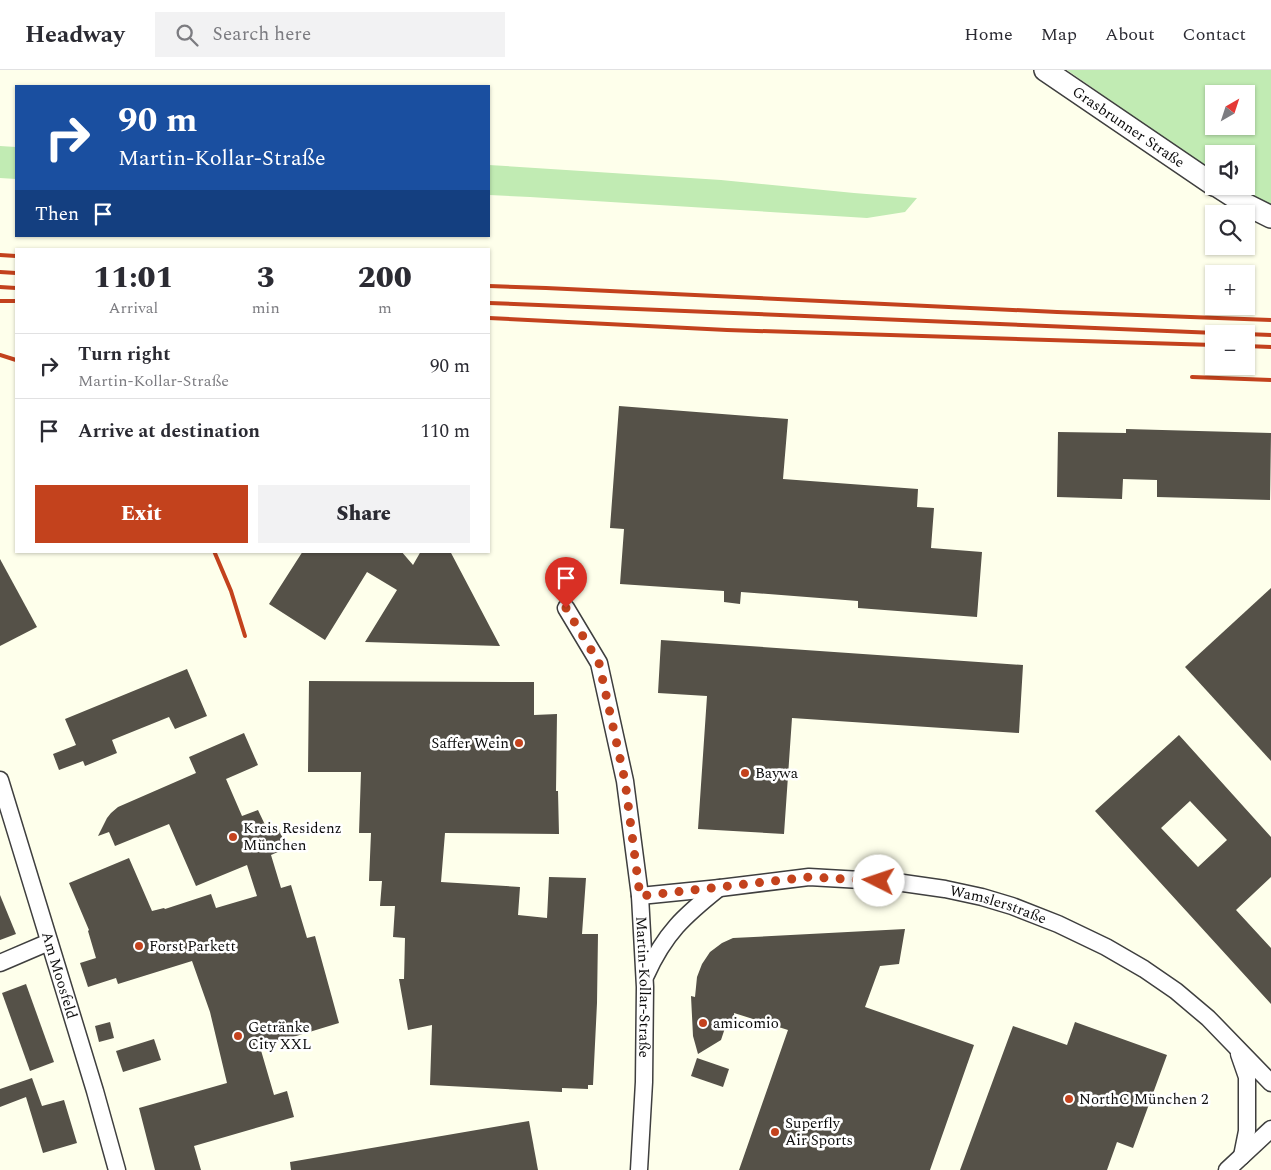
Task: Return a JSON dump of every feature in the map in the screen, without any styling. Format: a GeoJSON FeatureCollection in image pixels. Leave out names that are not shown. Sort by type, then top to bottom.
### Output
{"type":"FeatureCollection","features":[{"type":"Feature","properties":{"kind":"street","name":"Grasbrunner Straße"},"geometry":{"type":"LineString","coordinates":[[1045,70],[1205,178]]}},
{"type":"Feature","properties":{"kind":"street","name":"Grasbrunner Straße"},"geometry":{"type":"LineString","coordinates":[[1231,195],[1271,217]]}},
{"type":"Feature","properties":{"kind":"street","name":"Martin-Kollar-Straße"},"geometry":{"type":"LineString","coordinates":[[566,608],[599,663],[625,781],[640,896],[645,977],[644,1082],[639,1170]]}},
{"type":"Feature","properties":{"kind":"street","name":"Am Moosfeld"},"geometry":{"type":"LineString","coordinates":[[0,780],[117,1170]]}},
{"type":"Feature","properties":{"kind":"street","name":"Wamslerstraße"},"geometry":{"type":"LineString","coordinates":[[640,896],[809,877],[896,882],[945,889],[982,897],[1012,906],[1058,924],[1114,951],[1144,969],[1176,991],[1208,1018],[1271,1083]]}},
{"type":"Feature","properties":{"kind":"street","name":"Wamslerstraße"},"geometry":{"type":"LineString","coordinates":[[645,977],[654,956],[673,929],[696,906],[720,888]]}},
{"type":"Feature","properties":{"kind":"street"},"geometry":{"type":"LineString","coordinates":[[0,963],[49,942]]}},
{"type":"Feature","properties":{"kind":"street","name":"Wamslerstraße"},"geometry":{"type":"LineString","coordinates":[[1238,1049],[1247,1077],[1247,1131],[1242,1156]]}},
{"type":"Feature","properties":{"kind":"street"},"geometry":{"type":"LineString","coordinates":[[1227,1170],[1271,1129]]}},
{"type":"Feature","properties":{"kind":"green space"},"geometry":{"type":"Polygon","coordinates":[[[1067,70],[1271,70],[1271,206],[1251,195],[1255,195],[1255,145],[1205,145],[1205,167],[1067,70]]]}},
{"type":"Feature","properties":{"kind":"green space"},"geometry":{"type":"Polygon","coordinates":[[[0,146],[15,147],[15,179],[0,178],[0,146]]]}},
{"type":"Feature","properties":{"kind":"green space"},"geometry":{"type":"Polygon","coordinates":[[[490,165],[721,180],[917,198],[905,212],[867,218],[490,195],[490,165]]]}},
{"type":"Feature","properties":{"kind":"building"},"geometry":{"type":"Polygon","coordinates":[[[619,406],[788,419],[783,479],[918,489],[917,507],[934,508],[931,548],[982,552],[977,617],[858,608],[858,601],[741,592],[740,604],[724,602],[724,591],[620,584],[624,529],[610,528],[619,406]]]}},
{"type":"Feature","properties":{"kind":"building"},"geometry":{"type":"Polygon","coordinates":[[[1126,429],[1271,433],[1270,500],[1157,497],[1157,480],[1123,479],[1122,499],[1057,497],[1058,432],[1126,433],[1126,429]]]}},
{"type":"Feature","properties":{"kind":"building"},"geometry":{"type":"Polygon","coordinates":[[[302,553],[403,553],[413,565],[420,553],[451,553],[500,646],[365,642],[397,590],[367,572],[325,640],[269,604],[302,553]]]}},
{"type":"Feature","properties":{"kind":"building"},"geometry":{"type":"Polygon","coordinates":[[[0,559],[37,627],[0,646],[0,559]]]}},
{"type":"Feature","properties":{"kind":"building"},"geometry":{"type":"Polygon","coordinates":[[[1271,588],[1271,761],[1185,667],[1271,588]]]}},
{"type":"Feature","properties":{"kind":"building"},"geometry":{"type":"Polygon","coordinates":[[[661,640],[1023,665],[1019,733],[792,718],[784,834],[698,829],[707,696],[658,693],[661,640]]]}},
{"type":"Feature","properties":{"kind":"building"},"geometry":{"type":"Polygon","coordinates":[[[187,669],[207,716],[175,729],[169,717],[112,740],[117,753],[85,766],[83,761],[59,770],[53,754],[76,745],[65,719],[187,669]]]}},
{"type":"Feature","properties":{"kind":"building"},"geometry":{"type":"Polygon","coordinates":[[[309,681],[534,682],[534,715],[557,714],[556,791],[558,791],[559,834],[445,833],[441,882],[520,887],[518,915],[547,918],[549,877],[586,878],[582,934],[598,934],[593,1085],[588,1085],[588,1089],[562,1088],[562,1092],[430,1085],[432,1025],[408,1030],[399,979],[404,979],[405,938],[393,937],[395,906],[380,906],[382,881],[369,881],[371,833],[359,833],[361,772],[308,772],[309,681]]]}},
{"type":"Feature","properties":{"kind":"building"},"geometry":{"type":"Polygon","coordinates":[[[244,733],[258,765],[226,779],[242,816],[258,810],[267,829],[277,825],[287,848],[271,855],[281,888],[291,885],[307,938],[315,936],[339,1023],[260,1047],[274,1095],[287,1091],[294,1117],[194,1146],[201,1170],[155,1170],[139,1108],[227,1083],[210,1012],[192,961],[118,984],[116,978],[88,987],[80,963],[96,958],[89,930],[69,883],[129,858],[152,911],[165,909],[211,894],[216,908],[257,896],[247,865],[196,886],[169,824],[115,846],[109,832],[98,836],[107,818],[118,807],[196,773],[189,757],[244,733]]]}},
{"type":"Feature","properties":{"kind":"building"},"geometry":{"type":"Polygon","coordinates":[[[1179,735],[1271,837],[1271,877],[1236,910],[1271,948],[1271,1004],[1095,811],[1179,735]],[[1190,801],[1161,828],[1198,867],[1227,840],[1190,801]]]}},
{"type":"Feature","properties":{"kind":"building"},"geometry":{"type":"Polygon","coordinates":[[[0,895],[16,934],[0,940],[0,895]]]}},
{"type":"Feature","properties":{"kind":"building"},"geometry":{"type":"Polygon","coordinates":[[[905,929],[899,964],[880,966],[865,1007],[974,1045],[930,1170],[739,1170],[788,1030],[734,1013],[735,1027],[726,1025],[721,1040],[698,1054],[693,1036],[691,996],[695,997],[697,977],[702,964],[710,952],[733,938],[905,929]]]}},
{"type":"Feature","properties":{"kind":"building"},"geometry":{"type":"Polygon","coordinates":[[[26,984],[54,1062],[30,1071],[2,993],[26,984]]]}},
{"type":"Feature","properties":{"kind":"building"},"geometry":{"type":"Polygon","coordinates":[[[110,1022],[114,1038],[99,1042],[95,1026],[110,1022]]]}},
{"type":"Feature","properties":{"kind":"building","name":"NorthC München 2"},"geometry":{"type":"Polygon","coordinates":[[[1075,1022],[1167,1055],[1133,1148],[1117,1142],[1107,1170],[960,1170],[1013,1026],[1067,1045],[1075,1022]]]}},
{"type":"Feature","properties":{"kind":"building"},"geometry":{"type":"Polygon","coordinates":[[[154,1039],[161,1060],[123,1072],[116,1051],[154,1039]]]}},
{"type":"Feature","properties":{"kind":"building"},"geometry":{"type":"Polygon","coordinates":[[[697,1058],[729,1069],[723,1087],[691,1076],[697,1058]]]}},
{"type":"Feature","properties":{"kind":"building"},"geometry":{"type":"Polygon","coordinates":[[[32,1078],[42,1106],[64,1100],[77,1143],[43,1153],[26,1097],[0,1107],[0,1089],[32,1078]]]}},
{"type":"Feature","properties":{"kind":"building"},"geometry":{"type":"Polygon","coordinates":[[[529,1121],[538,1170],[291,1170],[290,1162],[529,1121]]]}},
{"type":"Feature","properties":{"kind":"railway"},"geometry":{"type":"LineString","coordinates":[[0,255],[15,256]]}},
{"type":"Feature","properties":{"kind":"railway"},"geometry":{"type":"LineString","coordinates":[[0,272],[15,273]]}},
{"type":"Feature","properties":{"kind":"railway"},"geometry":{"type":"LineString","coordinates":[[490,286],[1271,320]]}},
{"type":"Feature","properties":{"kind":"railway"},"geometry":{"type":"LineString","coordinates":[[0,287],[15,288]]}},
{"type":"Feature","properties":{"kind":"railway"},"geometry":{"type":"LineString","coordinates":[[0,301],[15,301]]}},
{"type":"Feature","properties":{"kind":"railway"},"geometry":{"type":"LineString","coordinates":[[490,303],[1205,333]]}},
{"type":"Feature","properties":{"kind":"railway"},"geometry":{"type":"LineString","coordinates":[[490,318],[727,330],[1205,345]]}},
{"type":"Feature","properties":{"kind":"railway"},"geometry":{"type":"LineString","coordinates":[[1255,334],[1271,335]]}},
{"type":"Feature","properties":{"kind":"railway"},"geometry":{"type":"LineString","coordinates":[[1255,346],[1271,347]]}},
{"type":"Feature","properties":{"kind":"railway"},"geometry":{"type":"LineString","coordinates":[[0,355],[15,360]]}},
{"type":"Feature","properties":{"kind":"railway"},"geometry":{"type":"LineString","coordinates":[[1192,377],[1271,380]]}},
{"type":"Feature","properties":{"kind":"railway"},"geometry":{"type":"LineString","coordinates":[[215,553],[231,591],[245,636]]}},
{"type":"Feature","properties":{"kind":"place","name":"Saffer Wein"},"geometry":{"type":"Point","coordinates":[519,743]}},
{"type":"Feature","properties":{"kind":"place","name":"Baywa"},"geometry":{"type":"Point","coordinates":[745,773]}},
{"type":"Feature","properties":{"kind":"place","name":"Kreis Residenz München"},"geometry":{"type":"Point","coordinates":[233,837]}},
{"type":"Feature","properties":{"kind":"place","name":"Forst Parkett"},"geometry":{"type":"Point","coordinates":[139,946]}},
{"type":"Feature","properties":{"kind":"place","name":"amicomio"},"geometry":{"type":"Point","coordinates":[703,1023]}},
{"type":"Feature","properties":{"kind":"place","name":"Getränke City XXL"},"geometry":{"type":"Point","coordinates":[238,1036]}},
{"type":"Feature","properties":{"kind":"place","name":"NorthC München 2"},"geometry":{"type":"Point","coordinates":[1069,1099]}},
{"type":"Feature","properties":{"kind":"place","name":"Superfly Air Sports"},"geometry":{"type":"Point","coordinates":[775,1132]}},
{"type":"Feature","properties":{"kind":"route"},"geometry":{"type":"LineString","coordinates":[[566,608],[599,663],[625,781],[640,896],[809,877],[879,881]]}}]}
